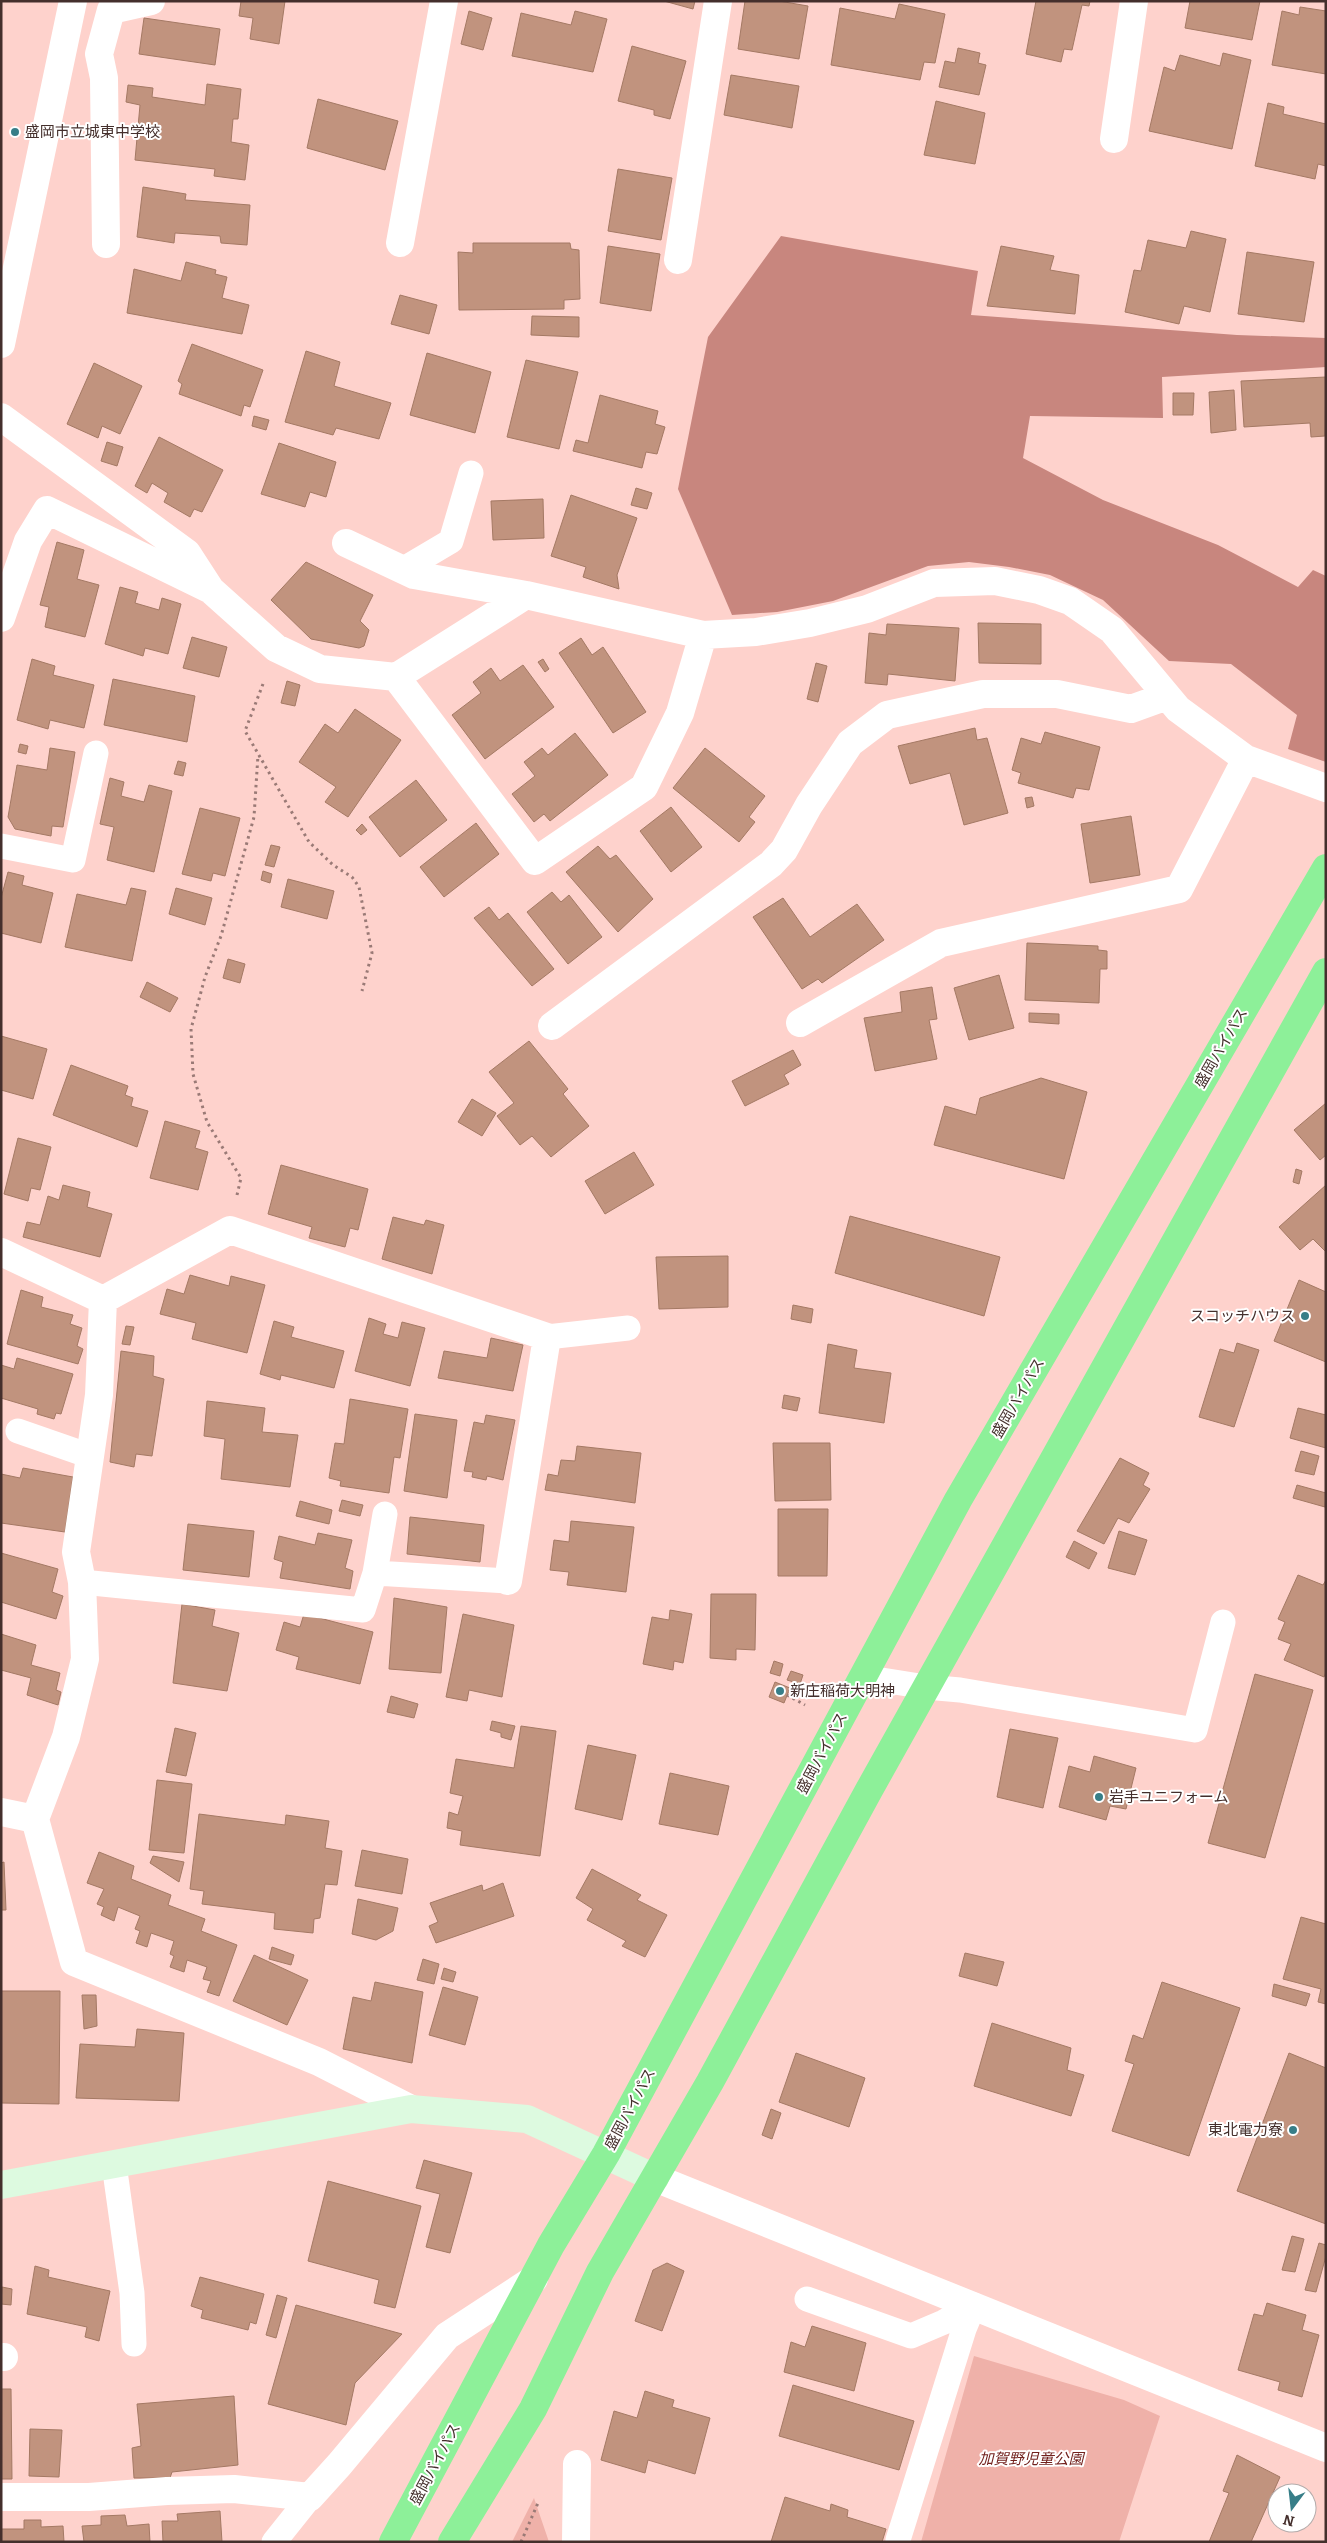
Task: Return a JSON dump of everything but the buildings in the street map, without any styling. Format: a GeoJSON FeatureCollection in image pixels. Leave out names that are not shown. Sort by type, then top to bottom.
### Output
{"type":"FeatureCollection","features":[{"type":"Feature","properties":{"kind":"highway","name":"盛岡バイパス"},"geometry":{"type":"LineString","coordinates":[[393,2542],[551,2245],[606,2154],[958,1500],[1326,868]]}},
{"type":"Feature","properties":{"kind":"highway"},"geometry":{"type":"LineString","coordinates":[[452,2542],[533,2409],[600,2272],[655,2178],[926,1687],[1326,972]]}},
{"type":"Feature","properties":{"kind":"street"},"geometry":{"type":"LineString","coordinates":[[1,344],[73,1]]}},
{"type":"Feature","properties":{"kind":"street"},"geometry":{"type":"LineString","coordinates":[[106,244],[104,78],[99,54],[111,10],[151,1]]}},
{"type":"Feature","properties":{"kind":"street"},"geometry":{"type":"LineString","coordinates":[[400,243],[444,1]]}},
{"type":"Feature","properties":{"kind":"street"},"geometry":{"type":"LineString","coordinates":[[678,260],[718,1]]}},
{"type":"Feature","properties":{"kind":"street"},"geometry":{"type":"LineString","coordinates":[[1114,139],[1134,1]]}},
{"type":"Feature","properties":{"kind":"street"},"geometry":{"type":"LineString","coordinates":[[1,417],[187,553],[211,590],[276,648],[320,669],[396,677],[526,595]]}},
{"type":"Feature","properties":{"kind":"street"},"geometry":{"type":"LineString","coordinates":[[1,618],[28,541],[47,510],[211,590]]}},
{"type":"Feature","properties":{"kind":"street"},"geometry":{"type":"LineString","coordinates":[[346,543],[414,575],[526,595],[703,635],[756,632],[810,623],[868,609],[934,583],[996,581],[1039,590],[1070,601],[1112,630],[1178,709],[1246,759],[1326,788]]}},
{"type":"Feature","properties":{"kind":"street"},"geometry":{"type":"LineString","coordinates":[[396,677],[535,860],[644,787],[680,713],[703,635]]}},
{"type":"Feature","properties":{"kind":"street"},"geometry":{"type":"LineString","coordinates":[[552,1026],[771,864],[784,850],[808,805],[850,743],[887,715],[983,694],[1058,694],[1131,709],[1167,696]]}},
{"type":"Feature","properties":{"kind":"street"},"geometry":{"type":"LineString","coordinates":[[800,1023],[941,943],[1179,889],[1246,759]]}},
{"type":"Feature","properties":{"kind":"street"},"geometry":{"type":"LineString","coordinates":[[103,1300],[230,1230],[547,1337],[508,1581]]}},
{"type":"Feature","properties":{"kind":"street"},"geometry":{"type":"LineString","coordinates":[[1,1252],[103,1300]]}},
{"type":"Feature","properties":{"kind":"street"},"geometry":{"type":"LineString","coordinates":[[103,1300],[98,1395],[76,1552],[82,1582],[85,1659],[66,1737],[35,1819],[74,1962],[319,2062],[411,2109]]}},
{"type":"Feature","properties":{"kind":"street"},"geometry":{"type":"LineString","coordinates":[[1,1812],[35,1819]]}},
{"type":"Feature","properties":{"kind":"street"},"geometry":{"type":"LineString","coordinates":[[1,2184],[411,2109],[527,2119],[655,2178],[1326,2448]]}},
{"type":"Feature","properties":{"kind":"street"},"geometry":{"type":"LineString","coordinates":[[1,2497],[89,2497],[167,2491],[234,2489],[310,2497],[447,2336],[534,2279]]}},
{"type":"Feature","properties":{"kind":"street"},"geometry":{"type":"LineString","coordinates":[[576,2542],[577,2464]]}},
{"type":"Feature","properties":{"kind":"lane"},"geometry":{"type":"LineString","coordinates":[[402,570],[451,541],[471,473]]}},
{"type":"Feature","properties":{"kind":"lane"},"geometry":{"type":"LineString","coordinates":[[1,846],[73,860],[96,753]]}},
{"type":"Feature","properties":{"kind":"lane"},"geometry":{"type":"LineString","coordinates":[[547,1337],[628,1328]]}},
{"type":"Feature","properties":{"kind":"lane"},"geometry":{"type":"LineString","coordinates":[[18,1431],[90,1456]]}},
{"type":"Feature","properties":{"kind":"lane"},"geometry":{"type":"LineString","coordinates":[[82,1582],[363,1610],[375,1574],[385,1514]]}},
{"type":"Feature","properties":{"kind":"lane"},"geometry":{"type":"LineString","coordinates":[[375,1574],[508,1581]]}},
{"type":"Feature","properties":{"kind":"lane"},"geometry":{"type":"LineString","coordinates":[[863,1677],[926,1687],[960,1690],[1195,1730],[1223,1622]]}},
{"type":"Feature","properties":{"kind":"lane"},"geometry":{"type":"LineString","coordinates":[[114,2164],[132,2293],[134,2344]]}},
{"type":"Feature","properties":{"kind":"lane"},"geometry":{"type":"LineString","coordinates":[[807,2299],[911,2336],[944,2322],[974,2305]]}},
{"type":"Feature","properties":{"kind":"lane"},"geometry":{"type":"LineString","coordinates":[[898,2540],[964,2329],[974,2305]]}},
{"type":"Feature","properties":{"kind":"lane"},"geometry":{"type":"LineString","coordinates":[[274,2542],[310,2497]]}},
{"type":"Feature","properties":{"kind":"path"},"geometry":{"type":"LineString","coordinates":[[276,648],[245,731],[309,842],[333,865],[352,877],[359,886],[372,953],[362,991]]}},
{"type":"Feature","properties":{"kind":"path"},"geometry":{"type":"LineString","coordinates":[[230,1230],[241,1178],[207,1122],[193,1074],[191,1030],[205,977],[222,936],[254,817],[258,755]]}},
{"type":"Feature","properties":{"kind":"path"},"geometry":{"type":"LineString","coordinates":[[788,1695],[810,1708]]}},
{"type":"Feature","properties":{"kind":"path"},"geometry":{"type":"LineString","coordinates":[[521,2542],[540,2498]]}},
{"type":"Feature","properties":{"kind":"green space","name":"加賀野児童公園"},"geometry":{"type":"Polygon","coordinates":[[[974,2356],[1124,2400],[1160,2416],[1119,2542],[921,2542],[974,2356]]]}},
{"type":"Feature","properties":{"kind":"green space"},"geometry":{"type":"Polygon","coordinates":[[[534,2498],[549,2542],[512,2542],[534,2498]]]}},
{"type":"Feature","properties":{"kind":"shaded area"},"geometry":{"type":"Polygon","coordinates":[[[781,236],[978,271],[971,315],[1237,335],[1326,338],[1326,367],[1162,377],[1163,418],[1030,416],[1023,458],[1103,500],[1218,545],[1298,587],[1313,570],[1326,576],[1326,762],[1288,749],[1297,715],[1231,664],[1169,661],[1103,600],[1050,575],[969,562],[928,566],[833,601],[777,612],[732,615],[678,489],[708,337],[781,236]]]}},
{"type":"Feature","properties":{"kind":"place","name":"盛岡市立城東中学校"},"geometry":{"type":"Point","coordinates":[15,132]}},
{"type":"Feature","properties":{"kind":"place","name":"スコッチハウス"},"geometry":{"type":"Point","coordinates":[1305,1316]}},
{"type":"Feature","properties":{"kind":"place","name":"新庄稲荷大明神"},"geometry":{"type":"Point","coordinates":[780,1691]}},
{"type":"Feature","properties":{"kind":"place","name":"岩手ユニフォーム"},"geometry":{"type":"Point","coordinates":[1099,1797]}},
{"type":"Feature","properties":{"kind":"place","name":"東北電力寮"},"geometry":{"type":"Point","coordinates":[1293,2130]}}]}
